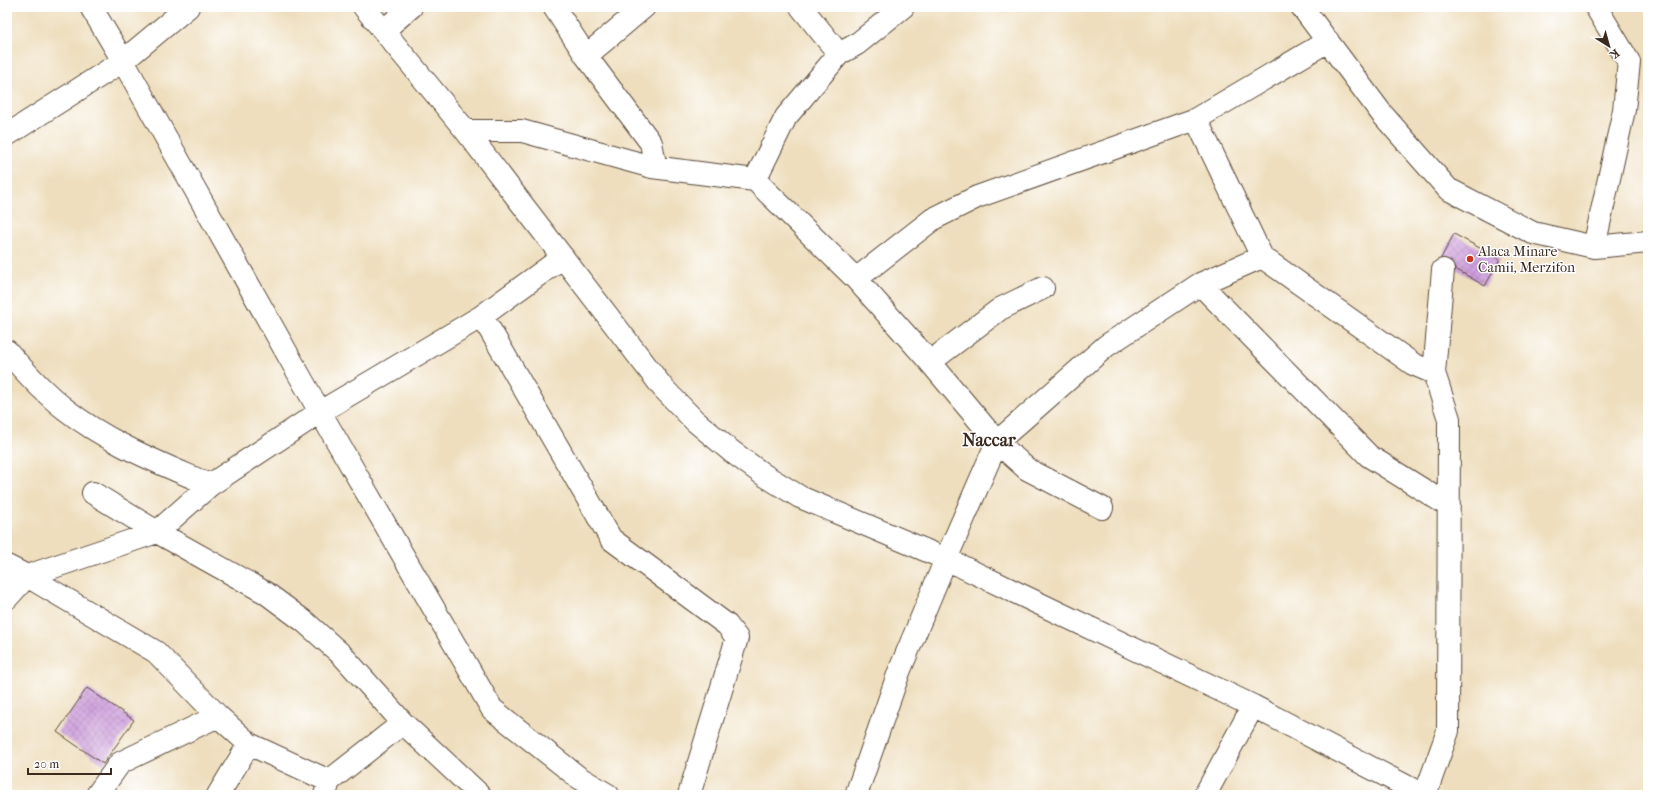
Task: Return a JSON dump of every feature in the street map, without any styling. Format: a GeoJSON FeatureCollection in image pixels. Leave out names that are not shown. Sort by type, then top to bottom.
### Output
{"type":"FeatureCollection","features":[{"type":"Feature","properties":{"kind":"street"},"geometry":{"type":"LineString","coordinates":[[91,7],[123,61],[320,412],[492,709],[578,777],[608,795]]}},
{"type":"Feature","properties":{"kind":"street"},"geometry":{"type":"LineString","coordinates":[[7,135],[123,61],[188,7]]}},
{"type":"Feature","properties":{"kind":"street"},"geometry":{"type":"LineString","coordinates":[[364,7],[466,130],[663,388],[695,421],[731,451],[764,475],[800,497],[946,559],[1253,706],[1424,795],[1448,731],[1450,419],[1434,373],[1443,270]]}},
{"type":"Feature","properties":{"kind":"street"},"geometry":{"type":"LineString","coordinates":[[384,30],[411,7]]}},
{"type":"Feature","properties":{"kind":"street"},"geometry":{"type":"LineString","coordinates":[[554,7],[586,56],[651,144],[654,158],[652,167]]}},
{"type":"Feature","properties":{"kind":"street"},"geometry":{"type":"LineString","coordinates":[[586,56],[644,7]]}},
{"type":"Feature","properties":{"kind":"street"},"geometry":{"type":"LineString","coordinates":[[801,7],[839,54]]}},
{"type":"Feature","properties":{"kind":"street"},"geometry":{"type":"LineString","coordinates":[[756,180],[786,117],[839,54],[858,44],[903,7]]}},
{"type":"Feature","properties":{"kind":"street"},"geometry":{"type":"LineString","coordinates":[[1302,7],[1382,114],[1448,189],[1533,233],[1594,247],[1648,242]]}},
{"type":"Feature","properties":{"kind":"street"},"geometry":{"type":"LineString","coordinates":[[1594,247],[1624,110],[1629,62],[1596,7]]}},
{"type":"Feature","properties":{"kind":"street"},"geometry":{"type":"LineString","coordinates":[[856,279],[933,219],[978,197],[1196,119],[1328,42]]}},
{"type":"Feature","properties":{"kind":"street"},"geometry":{"type":"LineString","coordinates":[[1196,119],[1262,257],[1413,364],[1434,373]]}},
{"type":"Feature","properties":{"kind":"street"},"geometry":{"type":"LineString","coordinates":[[466,130],[522,131],[652,167],[756,180],[856,279],[930,362],[998,442],[1027,469],[1102,508]]}},
{"type":"Feature","properties":{"kind":"street"},"geometry":{"type":"LineString","coordinates":[[7,598],[27,576],[157,532],[210,485],[320,412],[482,316],[563,257]]}},
{"type":"Feature","properties":{"kind":"street"},"geometry":{"type":"LineString","coordinates":[[856,795],[899,672],[946,559],[998,442],[1106,346],[1200,284],[1262,257]]}},
{"type":"Feature","properties":{"kind":"street"},"geometry":{"type":"LineString","coordinates":[[1200,284],[1370,456],[1449,506]]}},
{"type":"Feature","properties":{"kind":"street"},"geometry":{"type":"LineString","coordinates":[[930,362],[1000,308],[1043,288]]}},
{"type":"Feature","properties":{"kind":"street"},"geometry":{"type":"LineString","coordinates":[[482,316],[611,539],[727,624],[737,638],[689,795]]}},
{"type":"Feature","properties":{"kind":"street"},"geometry":{"type":"LineString","coordinates":[[7,351],[35,384],[65,409],[96,431],[130,449],[210,485]]}},
{"type":"Feature","properties":{"kind":"street"},"geometry":{"type":"LineString","coordinates":[[93,493],[157,532],[266,594],[305,622],[342,655],[403,723],[480,795]]}},
{"type":"Feature","properties":{"kind":"street"},"geometry":{"type":"LineString","coordinates":[[7,566],[27,576],[156,652],[218,716],[249,744],[327,788],[403,723]]}},
{"type":"Feature","properties":{"kind":"street"},"geometry":{"type":"LineString","coordinates":[[1205,795],[1253,706]]}},
{"type":"Feature","properties":{"kind":"street"},"geometry":{"type":"LineString","coordinates":[[97,795],[120,764],[218,716]]}},
{"type":"Feature","properties":{"kind":"street"},"geometry":{"type":"LineString","coordinates":[[218,795],[249,744]]}},
{"type":"Feature","properties":{"kind":"building","name":"Alaca Minare Camii, Merzifon"},"geometry":{"type":"Polygon","coordinates":[[[1454,234],[1500,259],[1485,286],[1440,260],[1454,234]]]}},
{"type":"Feature","properties":{"kind":"building"},"geometry":{"type":"Polygon","coordinates":[[[87,688],[134,720],[103,764],[57,732],[87,688]]]}},
{"type":"Feature","properties":{"kind":"place","name":"Alaca Minare Camii, Merzifon"},"geometry":{"type":"Point","coordinates":[1470,259]}},
{"type":"Feature","properties":{"kind":"district","name":"Naccar"},"geometry":{"type":"Point","coordinates":[989,440]}}]}
